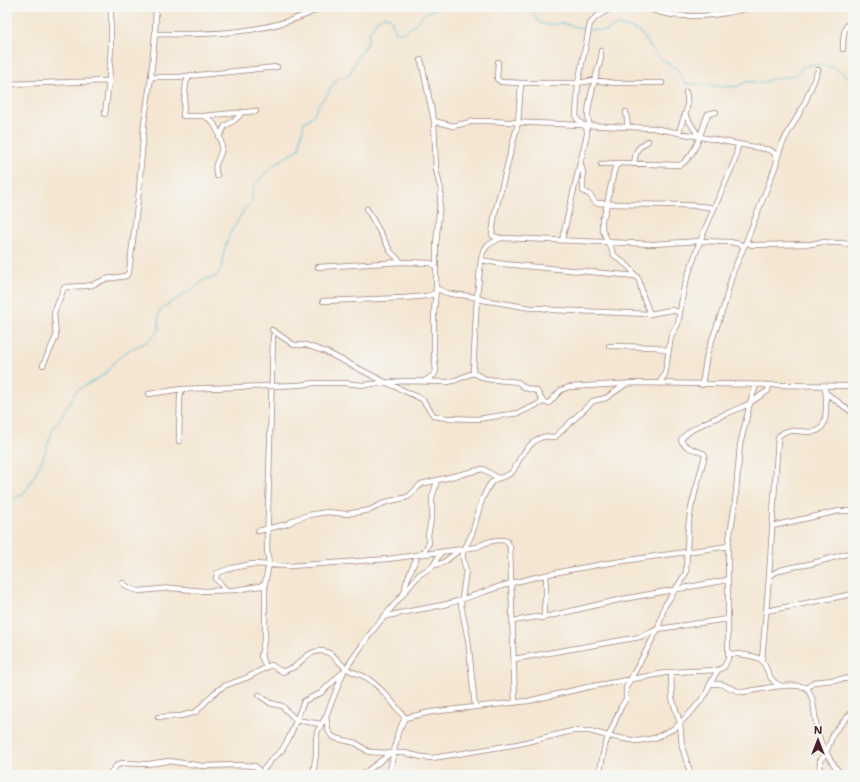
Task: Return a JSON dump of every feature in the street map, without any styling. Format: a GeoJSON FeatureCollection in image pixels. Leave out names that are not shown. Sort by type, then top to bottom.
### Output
{"type":"FeatureCollection","features":[{"type":"Feature","properties":{"kind":"street"},"geometry":{"type":"LineString","coordinates":[[105,114],[112,46],[111,7]]}},
{"type":"Feature","properties":{"kind":"street"},"geometry":{"type":"LineString","coordinates":[[43,365],[56,337],[54,313],[64,288],[85,286],[106,279],[126,276],[129,272],[139,192],[142,143],[152,77],[156,34],[156,7]]}},
{"type":"Feature","properties":{"kind":"street"},"geometry":{"type":"LineString","coordinates":[[156,34],[201,34],[254,29],[298,18],[322,7]]}},
{"type":"Feature","properties":{"kind":"street"},"geometry":{"type":"LineString","coordinates":[[586,125],[577,119],[578,83],[589,30],[592,20],[613,7]]}},
{"type":"Feature","properties":{"kind":"street"},"geometry":{"type":"LineString","coordinates":[[646,7],[653,11],[668,14],[703,15],[737,12],[750,7]]}},
{"type":"Feature","properties":{"kind":"street"},"geometry":{"type":"LineString","coordinates":[[843,49],[843,38],[846,28],[853,19]]}},
{"type":"Feature","properties":{"kind":"street"},"geometry":{"type":"LineString","coordinates":[[562,240],[587,134],[586,125],[589,122],[587,117],[602,51]]}},
{"type":"Feature","properties":{"kind":"street"},"geometry":{"type":"LineString","coordinates":[[420,60],[434,121],[436,170],[441,190],[436,244],[434,353],[436,371],[434,375],[424,381]]}},
{"type":"Feature","properties":{"kind":"street"},"geometry":{"type":"LineString","coordinates":[[498,62],[496,76],[498,81],[521,83],[578,83],[595,80],[614,83],[662,83]]}},
{"type":"Feature","properties":{"kind":"street"},"geometry":{"type":"LineString","coordinates":[[152,77],[277,67]]}},
{"type":"Feature","properties":{"kind":"street"},"geometry":{"type":"LineString","coordinates":[[702,385],[707,354],[724,306],[737,260],[745,244],[777,159],[792,124],[805,103],[818,70]]}},
{"type":"Feature","properties":{"kind":"street"},"geometry":{"type":"LineString","coordinates":[[191,75],[186,82],[183,116],[203,116],[256,111]]}},
{"type":"Feature","properties":{"kind":"street"},"geometry":{"type":"LineString","coordinates":[[179,76],[186,82]]}},
{"type":"Feature","properties":{"kind":"street"},"geometry":{"type":"LineString","coordinates":[[7,84],[109,81]]}},
{"type":"Feature","properties":{"kind":"street"},"geometry":{"type":"LineString","coordinates":[[521,83],[518,123],[492,228],[493,236],[500,238],[608,243],[654,244],[700,241],[735,242],[752,245],[812,244],[821,242],[853,244]]}},
{"type":"Feature","properties":{"kind":"street"},"geometry":{"type":"LineString","coordinates":[[679,133],[689,103],[686,92]]}},
{"type":"Feature","properties":{"kind":"street"},"geometry":{"type":"LineString","coordinates":[[219,137],[225,126],[235,120],[243,112]]}},
{"type":"Feature","properties":{"kind":"street"},"geometry":{"type":"LineString","coordinates":[[626,112],[628,127]]}},
{"type":"Feature","properties":{"kind":"street"},"geometry":{"type":"LineString","coordinates":[[601,164],[620,163],[680,165],[689,157],[700,137],[708,114],[716,112]]}},
{"type":"Feature","properties":{"kind":"street"},"geometry":{"type":"LineString","coordinates":[[685,114],[693,129],[700,137]]}},
{"type":"Feature","properties":{"kind":"street"},"geometry":{"type":"LineString","coordinates":[[203,116],[208,117],[215,126],[222,146],[215,166],[217,176]]}},
{"type":"Feature","properties":{"kind":"street"},"geometry":{"type":"LineString","coordinates":[[434,121],[454,126],[474,121],[488,121],[653,128],[770,150],[774,153],[777,159]]}},
{"type":"Feature","properties":{"kind":"street"},"geometry":{"type":"LineString","coordinates":[[634,164],[635,152],[640,146],[648,141]]}},
{"type":"Feature","properties":{"kind":"street"},"geometry":{"type":"LineString","coordinates":[[659,384],[665,374],[671,336],[678,324],[684,287],[700,241],[734,160],[738,145]]}},
{"type":"Feature","properties":{"kind":"street"},"geometry":{"type":"LineString","coordinates":[[620,163],[616,166],[614,171],[602,219],[602,230],[614,255],[629,267],[639,280],[650,314]]}},
{"type":"Feature","properties":{"kind":"street"},"geometry":{"type":"LineString","coordinates":[[580,164],[583,172],[583,191],[589,194],[596,202],[637,205],[676,204],[710,207],[713,210]]}},
{"type":"Feature","properties":{"kind":"street"},"geometry":{"type":"LineString","coordinates":[[368,209],[391,252],[401,262]]}},
{"type":"Feature","properties":{"kind":"street"},"geometry":{"type":"LineString","coordinates":[[473,373],[477,297],[481,260],[483,252],[487,246],[500,238]]}},
{"type":"Feature","properties":{"kind":"street"},"geometry":{"type":"LineString","coordinates":[[481,260],[503,264],[636,276]]}},
{"type":"Feature","properties":{"kind":"street"},"geometry":{"type":"LineString","coordinates":[[318,267],[401,262],[430,263],[436,267]]}},
{"type":"Feature","properties":{"kind":"street"},"geometry":{"type":"LineString","coordinates":[[436,290],[447,294],[477,297],[483,300],[531,308],[650,314],[671,310],[680,314]]}},
{"type":"Feature","properties":{"kind":"street"},"geometry":{"type":"LineString","coordinates":[[323,301],[427,296],[436,290]]}},
{"type":"Feature","properties":{"kind":"street"},"geometry":{"type":"LineString","coordinates":[[272,330],[294,345],[306,345],[326,352],[422,399],[434,416],[447,418],[477,418],[519,413],[543,402],[549,403],[561,390],[565,388],[626,384],[853,386]]}},
{"type":"Feature","properties":{"kind":"street"},"geometry":{"type":"LineString","coordinates":[[266,667],[262,656],[265,635],[265,583],[269,564],[267,549],[273,336]]}},
{"type":"Feature","properties":{"kind":"street"},"geometry":{"type":"LineString","coordinates":[[609,346],[656,347],[668,351]]}},
{"type":"Feature","properties":{"kind":"street"},"geometry":{"type":"LineString","coordinates":[[150,394],[182,389],[299,385],[315,383],[346,383],[363,385],[404,381],[448,382],[473,373],[486,379],[518,382],[525,388],[537,391],[543,402]]}},
{"type":"Feature","properties":{"kind":"street"},"geometry":{"type":"LineString","coordinates":[[313,775],[316,754],[316,738],[321,724],[326,716],[345,670],[360,647],[383,617],[419,575],[433,566],[444,562],[463,549],[471,535],[477,513],[490,484],[498,478],[510,474],[524,453],[540,438],[555,437],[593,401],[606,398],[626,384]]}},
{"type":"Feature","properties":{"kind":"street"},"geometry":{"type":"LineString","coordinates":[[405,718],[431,712],[528,701],[561,692],[671,672],[718,670],[724,668],[727,664],[728,653],[728,546],[735,504],[740,445],[756,385]]}},
{"type":"Feature","properties":{"kind":"street"},"geometry":{"type":"LineString","coordinates":[[599,775],[608,736],[626,699],[626,688],[658,630],[662,612],[686,573],[686,552],[691,508],[705,455],[686,446],[681,440],[684,436],[697,427],[750,403],[768,391],[769,385]]}},
{"type":"Feature","properties":{"kind":"street"},"geometry":{"type":"LineString","coordinates":[[781,686],[775,683],[769,675],[762,660],[778,437],[783,432],[788,431],[811,433],[819,430],[824,424],[826,416],[826,393],[824,386]]}},
{"type":"Feature","properties":{"kind":"street"},"geometry":{"type":"LineString","coordinates":[[179,440],[180,396],[182,389]]}},
{"type":"Feature","properties":{"kind":"street"},"geometry":{"type":"LineString","coordinates":[[826,393],[853,413]]}},
{"type":"Feature","properties":{"kind":"street"},"geometry":{"type":"LineString","coordinates":[[258,531],[287,524],[296,519],[309,515],[327,512],[346,514],[370,510],[386,502],[408,497],[421,484],[483,469],[498,478]]}},
{"type":"Feature","properties":{"kind":"street"},"geometry":{"type":"LineString","coordinates":[[405,590],[406,582],[418,555],[424,552],[429,543],[428,535],[432,515],[432,498],[437,481]]}},
{"type":"Feature","properties":{"kind":"street"},"geometry":{"type":"LineString","coordinates":[[772,526],[839,511],[853,510]]}},
{"type":"Feature","properties":{"kind":"street"},"geometry":{"type":"LineString","coordinates":[[226,590],[216,579],[216,574],[218,572],[252,564],[290,566],[388,559],[477,547],[489,542],[507,541],[510,547],[512,583],[515,703]]}},
{"type":"Feature","properties":{"kind":"street"},"geometry":{"type":"LineString","coordinates":[[383,617],[461,600],[512,583],[600,564],[728,546]]}},
{"type":"Feature","properties":{"kind":"street"},"geometry":{"type":"LineString","coordinates":[[463,549],[463,561],[466,566],[466,571],[461,600],[462,614],[468,639],[475,708]]}},
{"type":"Feature","properties":{"kind":"street"},"geometry":{"type":"LineString","coordinates":[[433,566],[441,552]]}},
{"type":"Feature","properties":{"kind":"street"},"geometry":{"type":"LineString","coordinates":[[769,577],[778,571],[853,552]]}},
{"type":"Feature","properties":{"kind":"street"},"geometry":{"type":"LineString","coordinates":[[769,568],[778,571]]}},
{"type":"Feature","properties":{"kind":"street"},"geometry":{"type":"LineString","coordinates":[[544,616],[546,576]]}},
{"type":"Feature","properties":{"kind":"street"},"geometry":{"type":"LineString","coordinates":[[513,621],[537,617],[541,618],[544,616],[618,600],[727,580]]}},
{"type":"Feature","properties":{"kind":"street"},"geometry":{"type":"LineString","coordinates":[[123,583],[129,588],[139,591],[171,588],[226,590],[257,587],[265,583]]}},
{"type":"Feature","properties":{"kind":"street"},"geometry":{"type":"LineString","coordinates":[[766,611],[853,594]]}},
{"type":"Feature","properties":{"kind":"street"},"geometry":{"type":"LineString","coordinates":[[514,659],[640,637],[658,630],[728,619]]}},
{"type":"Feature","properties":{"kind":"street"},"geometry":{"type":"LineString","coordinates":[[158,717],[180,716],[196,712],[213,694],[224,686],[246,678],[271,665],[283,672],[287,669],[293,668],[309,653],[322,651],[330,654],[345,670],[366,677],[373,682],[386,694],[405,718]]}},
{"type":"Feature","properties":{"kind":"street"},"geometry":{"type":"LineString","coordinates":[[728,653],[762,660]]}},
{"type":"Feature","properties":{"kind":"street"},"geometry":{"type":"LineString","coordinates":[[109,775],[116,766],[122,763],[148,764],[169,761],[203,766],[255,766],[260,774],[272,759],[282,750],[289,738],[304,701],[321,693],[345,670]]}},
{"type":"Feature","properties":{"kind":"street"},"geometry":{"type":"LineString","coordinates":[[326,716],[328,730],[335,738],[356,743],[368,752],[392,754],[405,753],[428,758],[518,744],[572,731],[590,731],[637,741],[650,739],[676,728],[701,700],[718,670]]}},
{"type":"Feature","properties":{"kind":"street"},"geometry":{"type":"LineString","coordinates":[[671,672],[672,698],[680,723],[681,741],[691,775]]}},
{"type":"Feature","properties":{"kind":"street"},"geometry":{"type":"LineString","coordinates":[[807,688],[814,682],[853,678]]}},
{"type":"Feature","properties":{"kind":"street"},"geometry":{"type":"LineString","coordinates":[[710,684],[724,684],[743,692],[781,686],[799,686],[807,688],[812,702],[819,737],[826,753],[841,775]]}},
{"type":"Feature","properties":{"kind":"street"},"geometry":{"type":"LineString","coordinates":[[259,695],[270,702],[282,706],[296,720],[321,724]]}},
{"type":"Feature","properties":{"kind":"street"},"geometry":{"type":"LineString","coordinates":[[819,775],[820,760],[826,753],[834,732],[853,711]]}},
{"type":"Feature","properties":{"kind":"street"},"geometry":{"type":"LineString","coordinates":[[389,775],[392,754],[398,732],[405,718]]}},
{"type":"Feature","properties":{"kind":"street"},"geometry":{"type":"LineString","coordinates":[[362,775],[392,754]]}},
{"type":"Feature","properties":{"kind":"waterway"},"geometry":{"type":"LineString","coordinates":[[7,501],[22,495],[29,486],[43,458],[54,426],[62,416],[76,391],[105,374],[113,363],[123,354],[147,342],[160,329],[158,319],[161,309],[206,279],[216,277],[222,266],[224,251],[229,236],[245,208],[252,202],[253,188],[274,165],[299,149],[304,122],[313,116],[319,104],[338,78],[349,76],[356,60],[368,42],[369,33],[377,20],[384,16],[390,17],[396,32],[401,32],[409,29],[422,16],[437,7]]}},
{"type":"Feature","properties":{"kind":"waterway"},"geometry":{"type":"LineString","coordinates":[[530,7],[540,23],[549,25],[561,23],[588,30]]}},
{"type":"Feature","properties":{"kind":"waterway"},"geometry":{"type":"LineString","coordinates":[[591,30],[606,31],[612,27],[618,26],[630,28],[641,33],[651,48],[663,60],[677,69],[685,83],[728,87],[738,86],[746,82],[764,82],[772,79],[788,77],[797,74],[802,67],[817,65],[829,66],[841,72],[853,81]]}}]}
